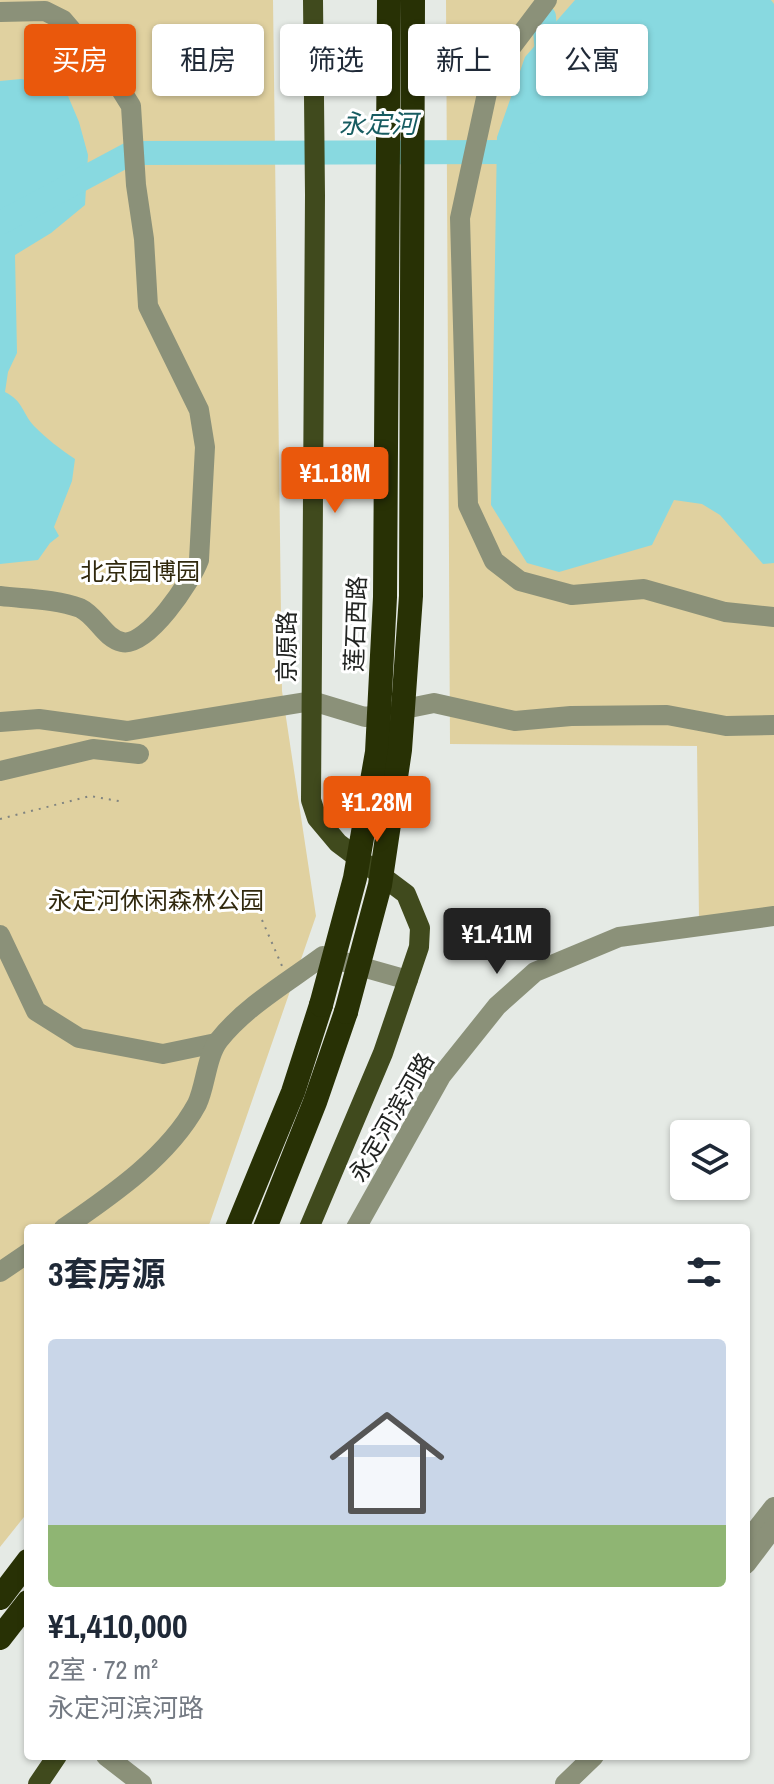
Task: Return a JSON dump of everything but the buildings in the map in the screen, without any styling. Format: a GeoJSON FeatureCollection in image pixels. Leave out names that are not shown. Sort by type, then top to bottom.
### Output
{"type":"FeatureCollection","features":[{"type":"Feature","properties":{"kind":"highway","name":"莲石西路"},"geometry":{"type":"LineString","coordinates":[[239,1224],[293,1092],[321,1005],[355,878],[377,752],[385,597],[389,0]]}},
{"type":"Feature","properties":{"kind":"highway"},"geometry":{"type":"LineString","coordinates":[[267,1224],[315,1102],[346,1012],[380,885],[400,750],[410,611],[413,0]]}},
{"type":"Feature","properties":{"kind":"highway"},"geometry":{"type":"LineString","coordinates":[[0,1598],[24,1566]]}},
{"type":"Feature","properties":{"kind":"highway"},"geometry":{"type":"LineString","coordinates":[[0,1638],[24,1607]]}},
{"type":"Feature","properties":{"kind":"main road","name":"京原路"},"geometry":{"type":"LineString","coordinates":[[311,1224],[383,1053],[419,947],[420,928],[406,894],[338,843],[317,818],[311,800],[315,195],[313,0]]}},
{"type":"Feature","properties":{"kind":"main road"},"geometry":{"type":"LineString","coordinates":[[38,1784],[54,1760]]}},
{"type":"Feature","properties":{"kind":"street"},"geometry":{"type":"LineString","coordinates":[[547,0],[500,62],[489,84],[460,218],[468,505],[494,561],[520,581],[572,595],[644,589],[725,612],[774,617]]}},
{"type":"Feature","properties":{"kind":"street"},"geometry":{"type":"LineString","coordinates":[[0,12],[45,5],[63,20],[116,82],[131,106],[148,306],[199,410],[205,447],[199,560],[193,576],[151,629],[135,641],[124,643],[111,637],[91,614],[75,607],[0,596]]}},
{"type":"Feature","properties":{"kind":"street"},"geometry":{"type":"LineString","coordinates":[[0,722],[39,719],[127,731],[312,701],[365,717],[434,703],[515,721],[571,716],[667,715],[726,726],[774,725]]}},
{"type":"Feature","properties":{"kind":"street"},"geometry":{"type":"LineString","coordinates":[[0,771],[93,749],[139,754]]}},
{"type":"Feature","properties":{"kind":"street","name":"永定河滨河路"},"geometry":{"type":"LineString","coordinates":[[358,1224],[441,1076],[497,1006],[535,972],[619,937],[774,916]]}},
{"type":"Feature","properties":{"kind":"street"},"geometry":{"type":"LineString","coordinates":[[0,935],[36,1011],[79,1038],[163,1054],[216,1043]]}},
{"type":"Feature","properties":{"kind":"street"},"geometry":{"type":"LineString","coordinates":[[69,1224],[142,1168],[178,1133],[198,1102],[216,1043],[244,1014],[323,956],[408,980]]}},
{"type":"Feature","properties":{"kind":"street"},"geometry":{"type":"LineString","coordinates":[[0,1272],[24,1256]]}},
{"type":"Feature","properties":{"kind":"street"},"geometry":{"type":"LineString","coordinates":[[750,1538],[774,1507]]}},
{"type":"Feature","properties":{"kind":"street"},"geometry":{"type":"LineString","coordinates":[[750,1559],[774,1527]]}},
{"type":"Feature","properties":{"kind":"street"},"geometry":{"type":"LineString","coordinates":[[98,1760],[128,1784]]}},
{"type":"Feature","properties":{"kind":"street"},"geometry":{"type":"LineString","coordinates":[[111,1760],[142,1784]]}},
{"type":"Feature","properties":{"kind":"street"},"geometry":{"type":"LineString","coordinates":[[551,1784],[574,1760]]}},
{"type":"Feature","properties":{"kind":"street"},"geometry":{"type":"LineString","coordinates":[[565,1784],[590,1760]]}},
{"type":"Feature","properties":{"kind":"path"},"geometry":{"type":"LineString","coordinates":[[0,819],[90,796],[124,802]]}},
{"type":"Feature","properties":{"kind":"path"},"geometry":{"type":"LineString","coordinates":[[262,920],[288,982]]}},
{"type":"Feature","properties":{"kind":"green space"},"geometry":{"type":"Polygon","coordinates":[[[0,0],[273,0],[282,691],[316,916],[209,1224],[24,1224],[24,1517],[0,1547],[0,0]]]}},
{"type":"Feature","properties":{"kind":"green space"},"geometry":{"type":"Polygon","coordinates":[[[446,0],[774,0],[774,909],[699,920],[697,746],[450,744],[447,96],[520,96],[520,24],[446,24],[446,0]]]}},
{"type":"Feature","properties":{"kind":"water"},"geometry":{"type":"Polygon","coordinates":[[[575,0],[771,0],[774,4],[774,563],[763,564],[720,515],[702,504],[674,500],[652,545],[559,572],[527,563],[491,505],[497,137],[511,96],[520,96],[520,71],[525,57],[536,44],[536,96],[648,96],[648,24],[554,24],[575,0]]]}},
{"type":"Feature","properties":{"kind":"water"},"geometry":{"type":"Polygon","coordinates":[[[24,80],[24,96],[68,96],[88,155],[85,205],[51,233],[15,255],[17,353],[8,372],[5,392],[19,403],[39,431],[75,459],[72,481],[54,527],[59,536],[38,560],[0,564],[0,81],[24,80]]]}},
{"type":"Feature","properties":{"kind":"waterway"},"geometry":{"type":"LineString","coordinates":[[544,17],[545,24]]}},
{"type":"Feature","properties":{"kind":"waterway","name":"永定河"},"geometry":{"type":"LineString","coordinates":[[0,223],[131,153],[528,152]]}},
{"type":"Feature","properties":{"kind":"park label","name":"北京园博园"},"geometry":{"type":"Point","coordinates":[140,571]}},
{"type":"Feature","properties":{"kind":"park label","name":"永定河休闲森林公园"},"geometry":{"type":"Point","coordinates":[156,900]}}]}
